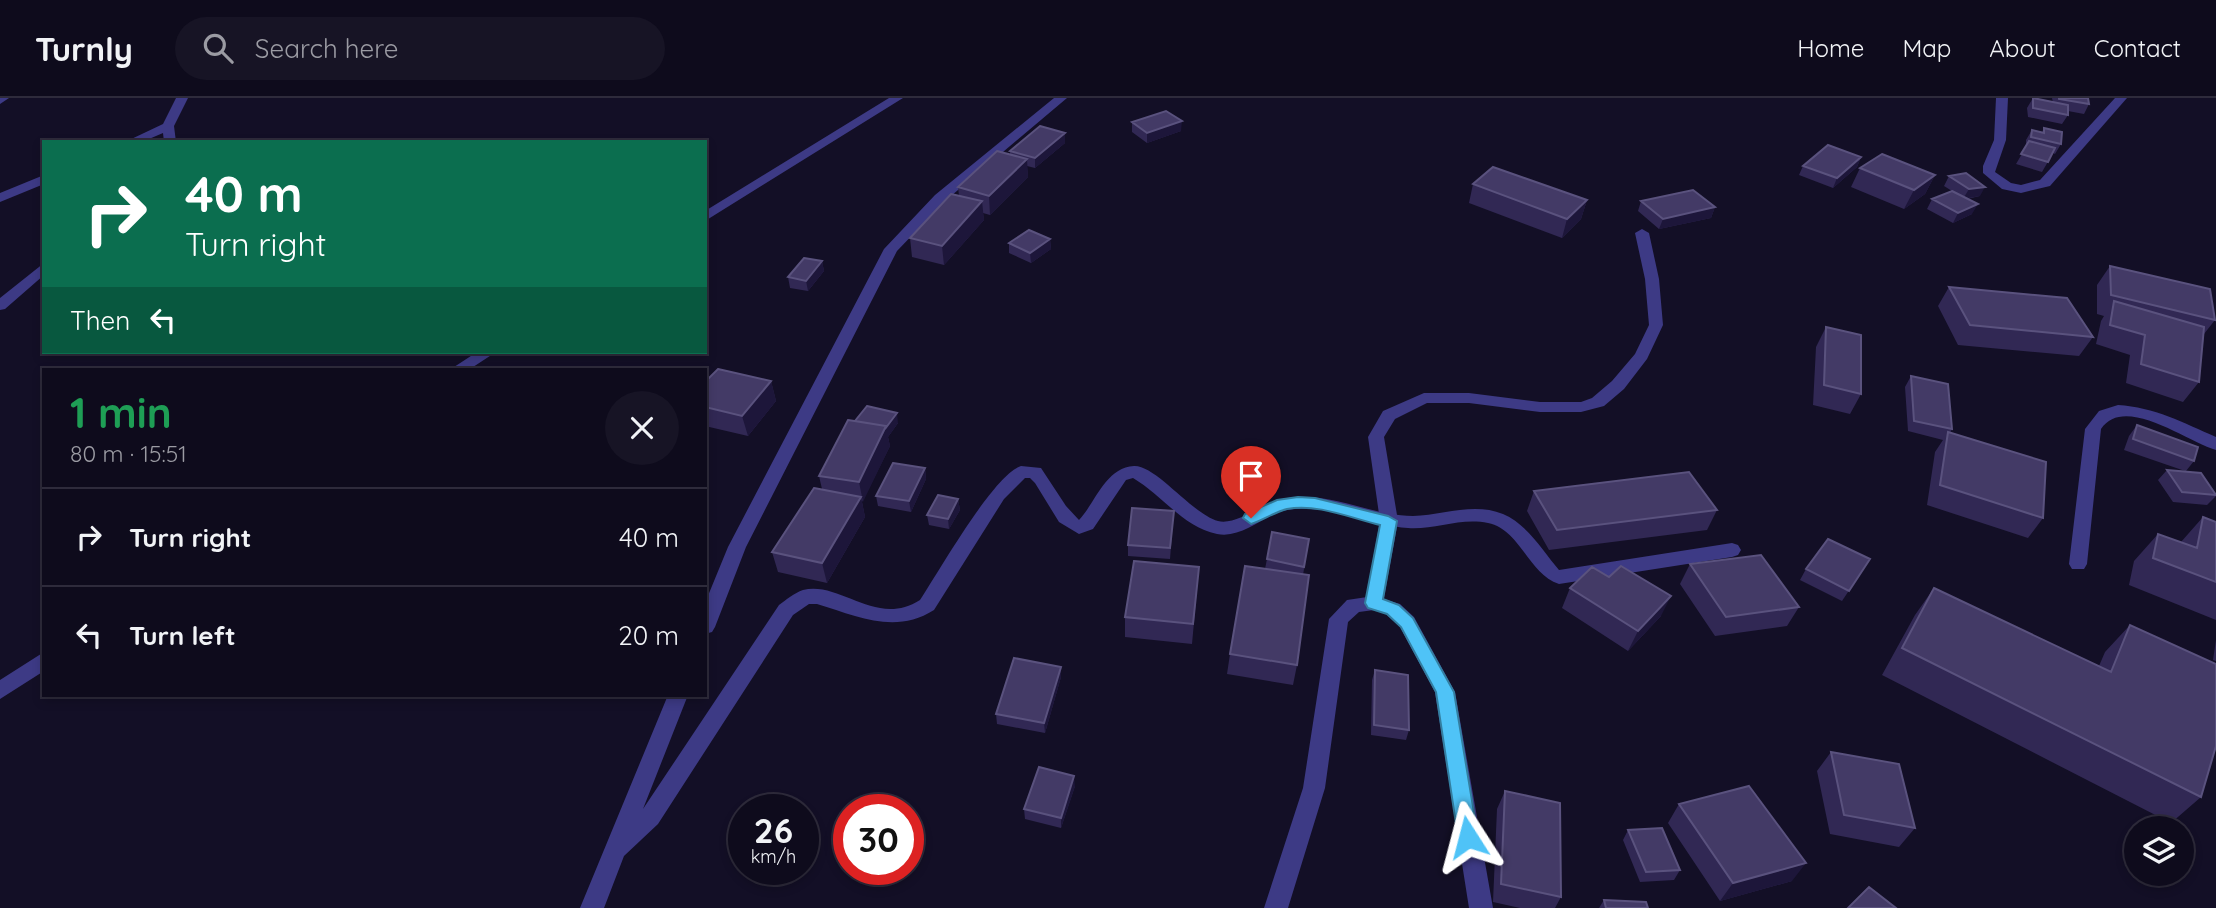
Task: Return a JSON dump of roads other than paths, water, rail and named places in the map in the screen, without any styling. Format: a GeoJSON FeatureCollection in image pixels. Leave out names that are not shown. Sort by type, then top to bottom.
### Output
{"type":"FeatureCollection","features":[{"type":"Feature","properties":{"kind":"street"},"geometry":{"type":"LineString","coordinates":[[170,140],[168,126],[182,98]]}},
{"type":"Feature","properties":{"kind":"street"},"geometry":{"type":"LineString","coordinates":[[707,216],[897,98]]}},
{"type":"Feature","properties":{"kind":"street"},"geometry":{"type":"LineString","coordinates":[[707,622],[743,535],[891,248],[940,198],[1061,98]]}},
{"type":"Feature","properties":{"kind":"street"},"geometry":{"type":"LineString","coordinates":[[2001,98],[2003,106],[2000,140],[1989,173],[2007,186],[2021,189],[2045,183],[2121,98]]}},
{"type":"Feature","properties":{"kind":"street"},"geometry":{"type":"LineString","coordinates":[[136,140],[168,126]]}},
{"type":"Feature","properties":{"kind":"street"},"geometry":{"type":"LineString","coordinates":[[0,198],[42,181]]}},
{"type":"Feature","properties":{"kind":"street"},"geometry":{"type":"LineString","coordinates":[[1374,603],[1388,521],[1376,437],[1389,415],[1424,398],[1469,398],[1540,407],[1581,407],[1598,402],[1618,385],[1642,356],[1657,325],[1652,279],[1642,233]]}},
{"type":"Feature","properties":{"kind":"street"},"geometry":{"type":"LineString","coordinates":[[0,306],[42,269]]}},
{"type":"Feature","properties":{"kind":"street"},"geometry":{"type":"LineString","coordinates":[[461,368],[485,354]]}},
{"type":"Feature","properties":{"kind":"street"},"geometry":{"type":"LineString","coordinates":[[2078,564],[2093,429],[2103,414],[2118,410],[2139,413],[2216,444]]}},
{"type":"Feature","properties":{"kind":"street"},"geometry":{"type":"LineString","coordinates":[[617,849],[650,817],[786,610],[805,597],[817,597],[892,617],[907,618],[918,614],[927,605],[998,495],[1021,472],[1035,472],[1069,521],[1079,528],[1087,524],[1120,476],[1129,472],[1148,480],[1215,528],[1225,529],[1282,504],[1298,503],[1315,504],[1388,521],[1419,522],[1475,517],[1498,520],[1507,523],[1553,575],[1564,577],[1732,550]]}},
{"type":"Feature","properties":{"kind":"street"},"geometry":{"type":"LineString","coordinates":[[1276,908],[1314,788],[1339,619],[1354,605],[1374,603],[1393,609],[1407,622],[1445,692],[1481,908]]}},
{"type":"Feature","properties":{"kind":"street"},"geometry":{"type":"LineString","coordinates":[[0,691],[42,661]]}},
{"type":"Feature","properties":{"kind":"street"},"geometry":{"type":"LineString","coordinates":[[592,908],[677,697]]}}]}
